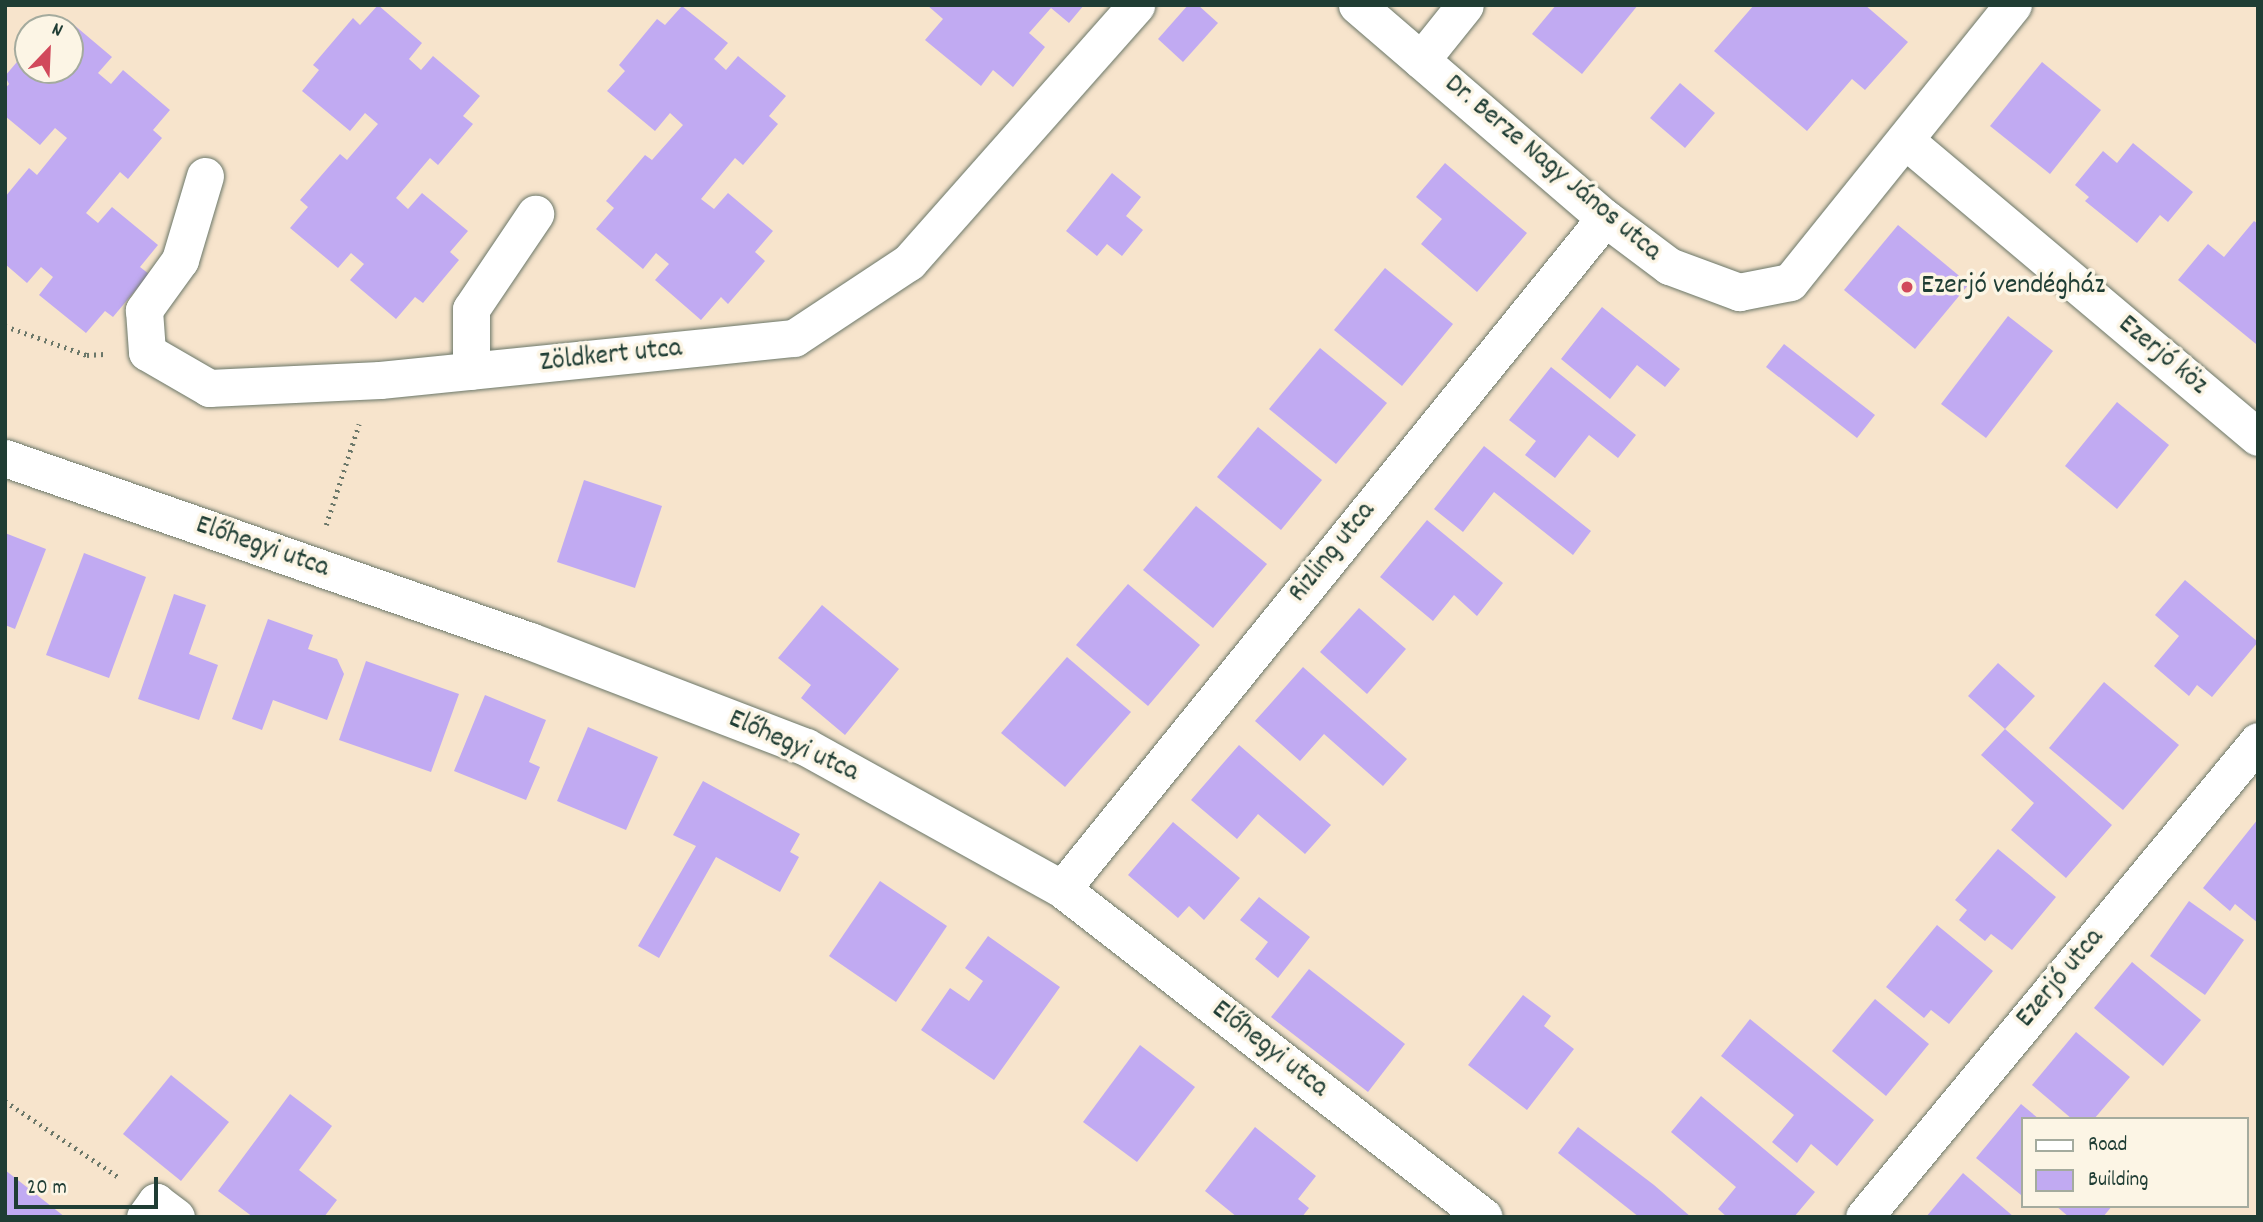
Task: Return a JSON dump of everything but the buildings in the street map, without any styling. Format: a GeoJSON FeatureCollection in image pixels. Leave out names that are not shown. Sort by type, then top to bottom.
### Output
{"type":"FeatureCollection","features":[{"type":"Feature","properties":{"kind":"street","name":"Zöldkert utca"},"geometry":{"type":"LineString","coordinates":[[147,352],[209,387],[373,380],[794,338],[909,262],[1136,5]]}},
{"type":"Feature","properties":{"kind":"street","name":"Dr. Berze Nagy János utca"},"geometry":{"type":"LineString","coordinates":[[1357,5],[1605,218],[1669,266],[1739,292],[1790,282],[2013,5]]}},
{"type":"Feature","properties":{"kind":"street"},"geometry":{"type":"LineString","coordinates":[[1421,60],[1465,5]]}},
{"type":"Feature","properties":{"kind":"street","name":"Ezerjó köz"},"geometry":{"type":"LineString","coordinates":[[1905,140],[2258,437]]}},
{"type":"Feature","properties":{"kind":"street"},"geometry":{"type":"LineString","coordinates":[[147,352],[144,310],[180,260],[205,176]]}},
{"type":"Feature","properties":{"kind":"street"},"geometry":{"type":"LineString","coordinates":[[471,371],[471,309],[535,214]]}},
{"type":"Feature","properties":{"kind":"street","name":"Rizling utca"},"geometry":{"type":"LineString","coordinates":[[1062,889],[1605,218]]}},
{"type":"Feature","properties":{"kind":"street","name":"Előhegyi utca"},"geometry":{"type":"LineString","coordinates":[[5,458],[530,641],[806,747],[1062,889],[1484,1217]]}},
{"type":"Feature","properties":{"kind":"street","name":"Ezerjó utca"},"geometry":{"type":"LineString","coordinates":[[1864,1217],[2258,741]]}},
{"type":"Feature","properties":{"kind":"path"},"geometry":{"type":"LineString","coordinates":[[5,326],[87,355],[147,352]]}},
{"type":"Feature","properties":{"kind":"path"},"geometry":{"type":"LineString","coordinates":[[312,566],[373,380]]}},
{"type":"Feature","properties":{"kind":"path"},"geometry":{"type":"LineString","coordinates":[[5,1101],[159,1212]]}},
{"type":"Feature","properties":{"kind":"place","name":"Ezerjó vendégház"},"geometry":{"type":"Point","coordinates":[1907,287]}}]}
